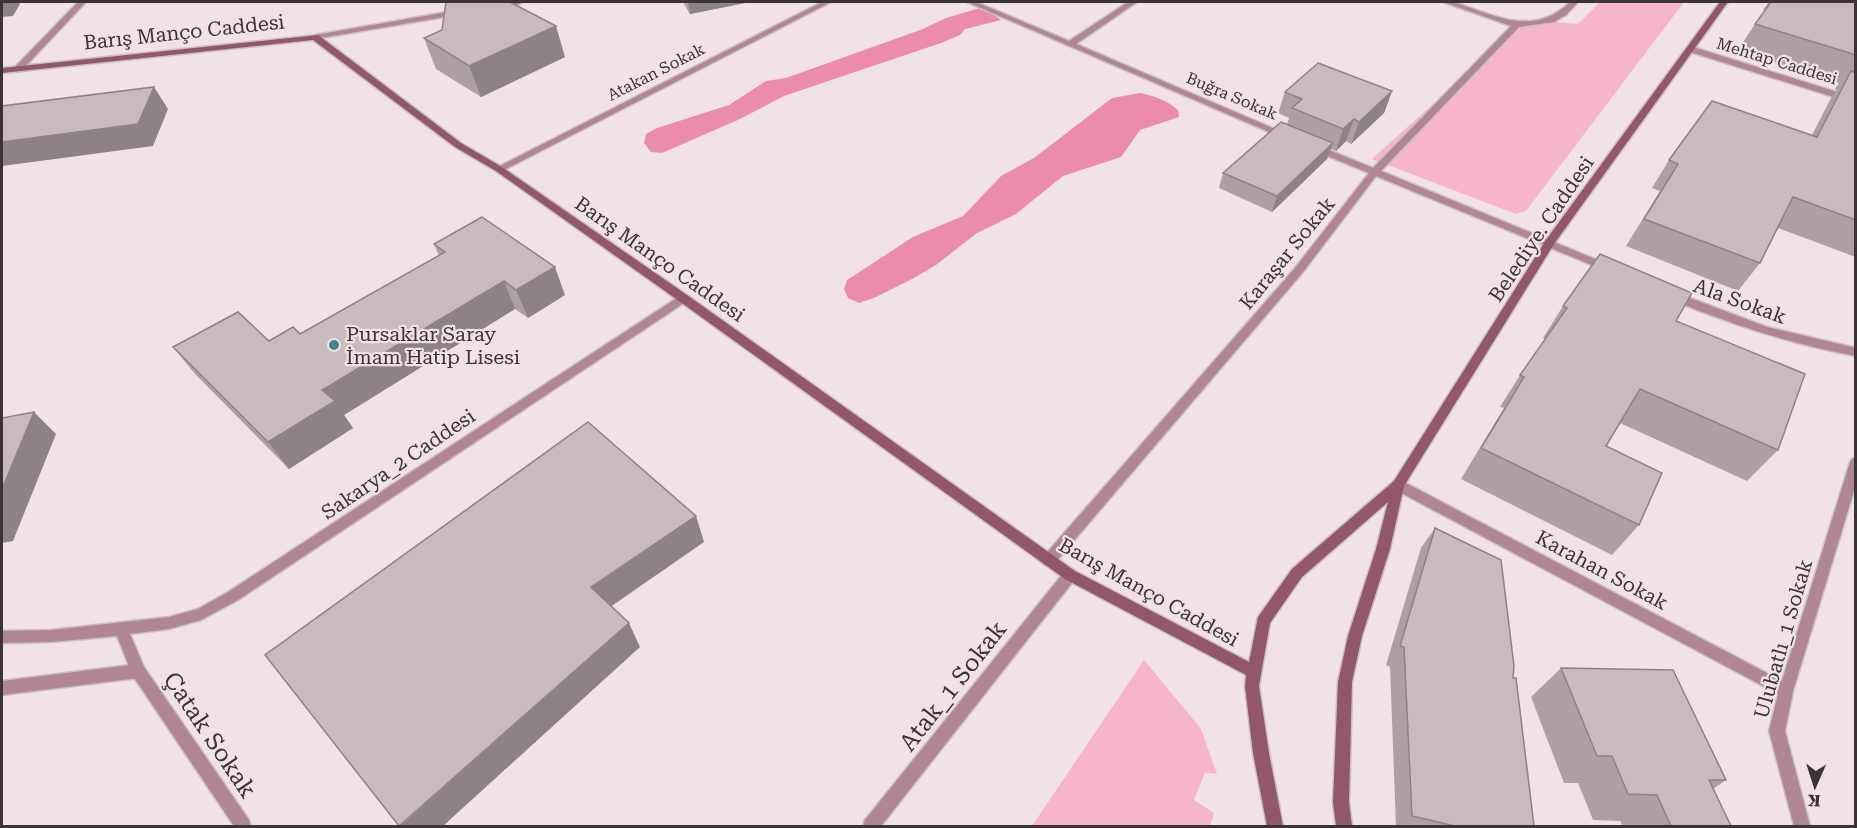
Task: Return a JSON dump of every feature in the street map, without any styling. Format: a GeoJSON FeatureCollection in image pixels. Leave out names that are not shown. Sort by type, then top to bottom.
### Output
{"type":"FeatureCollection","features":[{"type":"Feature","properties":{"kind":"street"},"geometry":{"type":"LineString","coordinates":[[18,69],[82,2]]}},
{"type":"Feature","properties":{"kind":"street"},"geometry":{"type":"LineString","coordinates":[[485,8],[519,2]]}},
{"type":"Feature","properties":{"kind":"street","name":"Atakan Sokak"},"geometry":{"type":"LineString","coordinates":[[499,169],[827,2]]}},
{"type":"Feature","properties":{"kind":"street","name":"Buğra Sokak"},"geometry":{"type":"LineString","coordinates":[[971,2],[1374,173],[1550,242]]}},
{"type":"Feature","properties":{"kind":"street"},"geometry":{"type":"LineString","coordinates":[[1070,45],[1133,2]]}},
{"type":"Feature","properties":{"kind":"street"},"geometry":{"type":"LineString","coordinates":[[1447,2],[1516,25],[1551,20],[1563,14],[1574,2]]}},
{"type":"Feature","properties":{"kind":"street","name":"Belediye. Caddesi"},"geometry":{"type":"LineString","coordinates":[[1398,484],[1550,242],[1724,2]]}},
{"type":"Feature","properties":{"kind":"street"},"geometry":{"type":"LineString","coordinates":[[315,37],[474,9]]}},
{"type":"Feature","properties":{"kind":"street","name":"Karaşar Sokak"},"geometry":{"type":"LineString","coordinates":[[1049,560],[1299,270],[1374,173],[1516,25]]}},
{"type":"Feature","properties":{"kind":"street","name":"Barış Manço Caddesi"},"geometry":{"type":"LineString","coordinates":[[2,71],[315,37],[458,145],[499,169],[683,298],[1070,575],[1254,672]]}},
{"type":"Feature","properties":{"kind":"street","name":"Mehtap Caddesi"},"geometry":{"type":"LineString","coordinates":[[1690,49],[1856,101]]}},
{"type":"Feature","properties":{"kind":"street"},"geometry":{"type":"LineString","coordinates":[[1550,242],[1623,274]]}},
{"type":"Feature","properties":{"kind":"street","name":"Ala Sokak"},"geometry":{"type":"LineString","coordinates":[[1664,292],[1764,332],[1812,345],[1856,352]]}},
{"type":"Feature","properties":{"kind":"street","name":"Sakarya_2 Caddesi"},"geometry":{"type":"LineString","coordinates":[[2,637],[51,636],[121,629],[170,623],[201,614],[233,596],[683,298]]}},
{"type":"Feature","properties":{"kind":"street","name":"Ulubatlı_1 Sokak"},"geometry":{"type":"LineString","coordinates":[[1802,826],[1777,730],[1786,691],[1856,462]]}},
{"type":"Feature","properties":{"kind":"street"},"geometry":{"type":"LineString","coordinates":[[1275,826],[1261,753],[1252,686],[1263,621],[1297,573],[1398,484]]}},
{"type":"Feature","properties":{"kind":"street"},"geometry":{"type":"LineString","coordinates":[[1344,826],[1341,802],[1345,682],[1355,636],[1383,549],[1398,484]]}},
{"type":"Feature","properties":{"kind":"street","name":"Karahan Sokak"},"geometry":{"type":"LineString","coordinates":[[1398,484],[1786,691]]}},
{"type":"Feature","properties":{"kind":"street","name":"Atak_1 Sokak"},"geometry":{"type":"LineString","coordinates":[[872,826],[1070,575]]}},
{"type":"Feature","properties":{"kind":"street","name":"Çatak Sokak"},"geometry":{"type":"LineString","coordinates":[[121,629],[138,671],[243,826]]}},
{"type":"Feature","properties":{"kind":"street"},"geometry":{"type":"LineString","coordinates":[[2,688],[138,671]]}},
{"type":"Feature","properties":{"kind":"shaded area"},"geometry":{"type":"Polygon","coordinates":[[[1600,2],[1684,2],[1526,211],[1516,214],[1372,159],[1523,23],[1531,20],[1578,24],[1600,2]]]}},
{"type":"Feature","properties":{"kind":"shaded area"},"geometry":{"type":"Polygon","coordinates":[[[983,7],[1001,20],[965,29],[960,35],[941,43],[784,96],[740,119],[662,153],[651,152],[644,143],[646,134],[657,128],[729,105],[766,81],[786,78],[923,29],[946,18],[983,7]]]}},
{"type":"Feature","properties":{"kind":"shaded area"},"geometry":{"type":"Polygon","coordinates":[[[1140,93],[1169,104],[1178,110],[1179,117],[1140,130],[1121,157],[1063,176],[1016,214],[977,233],[936,265],[912,279],[859,303],[848,298],[844,289],[847,280],[913,237],[963,216],[1001,176],[1034,158],[1112,98],[1140,93]]]}},
{"type":"Feature","properties":{"kind":"shaded area"},"geometry":{"type":"Polygon","coordinates":[[[1144,660],[1201,729],[1217,774],[1205,773],[1194,800],[1214,813],[1210,826],[1032,826],[1144,660]]]}},
{"type":"Feature","properties":{"kind":"building"},"geometry":{"type":"Polygon","coordinates":[[[446,2],[510,2],[556,26],[469,66],[424,38],[442,30],[446,2]]]}},
{"type":"Feature","properties":{"kind":"building"},"geometry":{"type":"Polygon","coordinates":[[[1771,2],[1856,2],[1856,55],[1755,24],[1771,2]]]}},
{"type":"Feature","properties":{"kind":"building"},"geometry":{"type":"Polygon","coordinates":[[[1318,63],[1392,91],[1359,122],[1354,119],[1343,129],[1292,108],[1302,99],[1285,92],[1318,63]]]}},
{"type":"Feature","properties":{"kind":"building"},"geometry":{"type":"Polygon","coordinates":[[[1851,71],[1856,73],[1856,220],[1793,197],[1760,263],[1644,219],[1678,164],[1669,160],[1712,101],[1817,137],[1851,71]]]}},
{"type":"Feature","properties":{"kind":"building"},"geometry":{"type":"Polygon","coordinates":[[[154,87],[138,124],[2,142],[2,106],[154,87]]]}},
{"type":"Feature","properties":{"kind":"building"},"geometry":{"type":"Polygon","coordinates":[[[1281,122],[1333,143],[1277,196],[1223,173],[1281,122]]]}},
{"type":"Feature","properties":{"kind":"building"},"geometry":{"type":"Polygon","coordinates":[[[482,217],[555,267],[516,290],[504,281],[322,390],[335,401],[268,442],[173,347],[238,312],[269,341],[293,327],[300,334],[445,252],[434,244],[482,217]]]}},
{"type":"Feature","properties":{"kind":"building"},"geometry":{"type":"Polygon","coordinates":[[[1600,254],[1692,293],[1676,321],[1805,374],[1778,450],[1640,389],[1606,446],[1662,473],[1639,525],[1481,448],[1524,377],[1520,375],[1567,308],[1563,306],[1600,254]]]}},
{"type":"Feature","properties":{"kind":"building"},"geometry":{"type":"Polygon","coordinates":[[[34,412],[2,489],[2,418],[34,412]]]}},
{"type":"Feature","properties":{"kind":"building"},"geometry":{"type":"Polygon","coordinates":[[[588,422],[696,516],[591,587],[629,623],[399,826],[265,655],[588,422]]]}},
{"type":"Feature","properties":{"kind":"building"},"geometry":{"type":"Polygon","coordinates":[[[1435,528],[1501,560],[1514,666],[1513,678],[1516,678],[1534,826],[1455,826],[1412,816],[1404,647],[1400,646],[1435,528]]]}},
{"type":"Feature","properties":{"kind":"building"},"geometry":{"type":"Polygon","coordinates":[[[1561,668],[1673,670],[1726,780],[1709,780],[1731,826],[1671,826],[1657,795],[1628,794],[1612,756],[1597,756],[1561,668]]]}},
{"type":"Feature","properties":{"kind":"place","name":"Pursaklar Saray İmam Hatip Lisesi"},"geometry":{"type":"Point","coordinates":[334,345]}}]}
